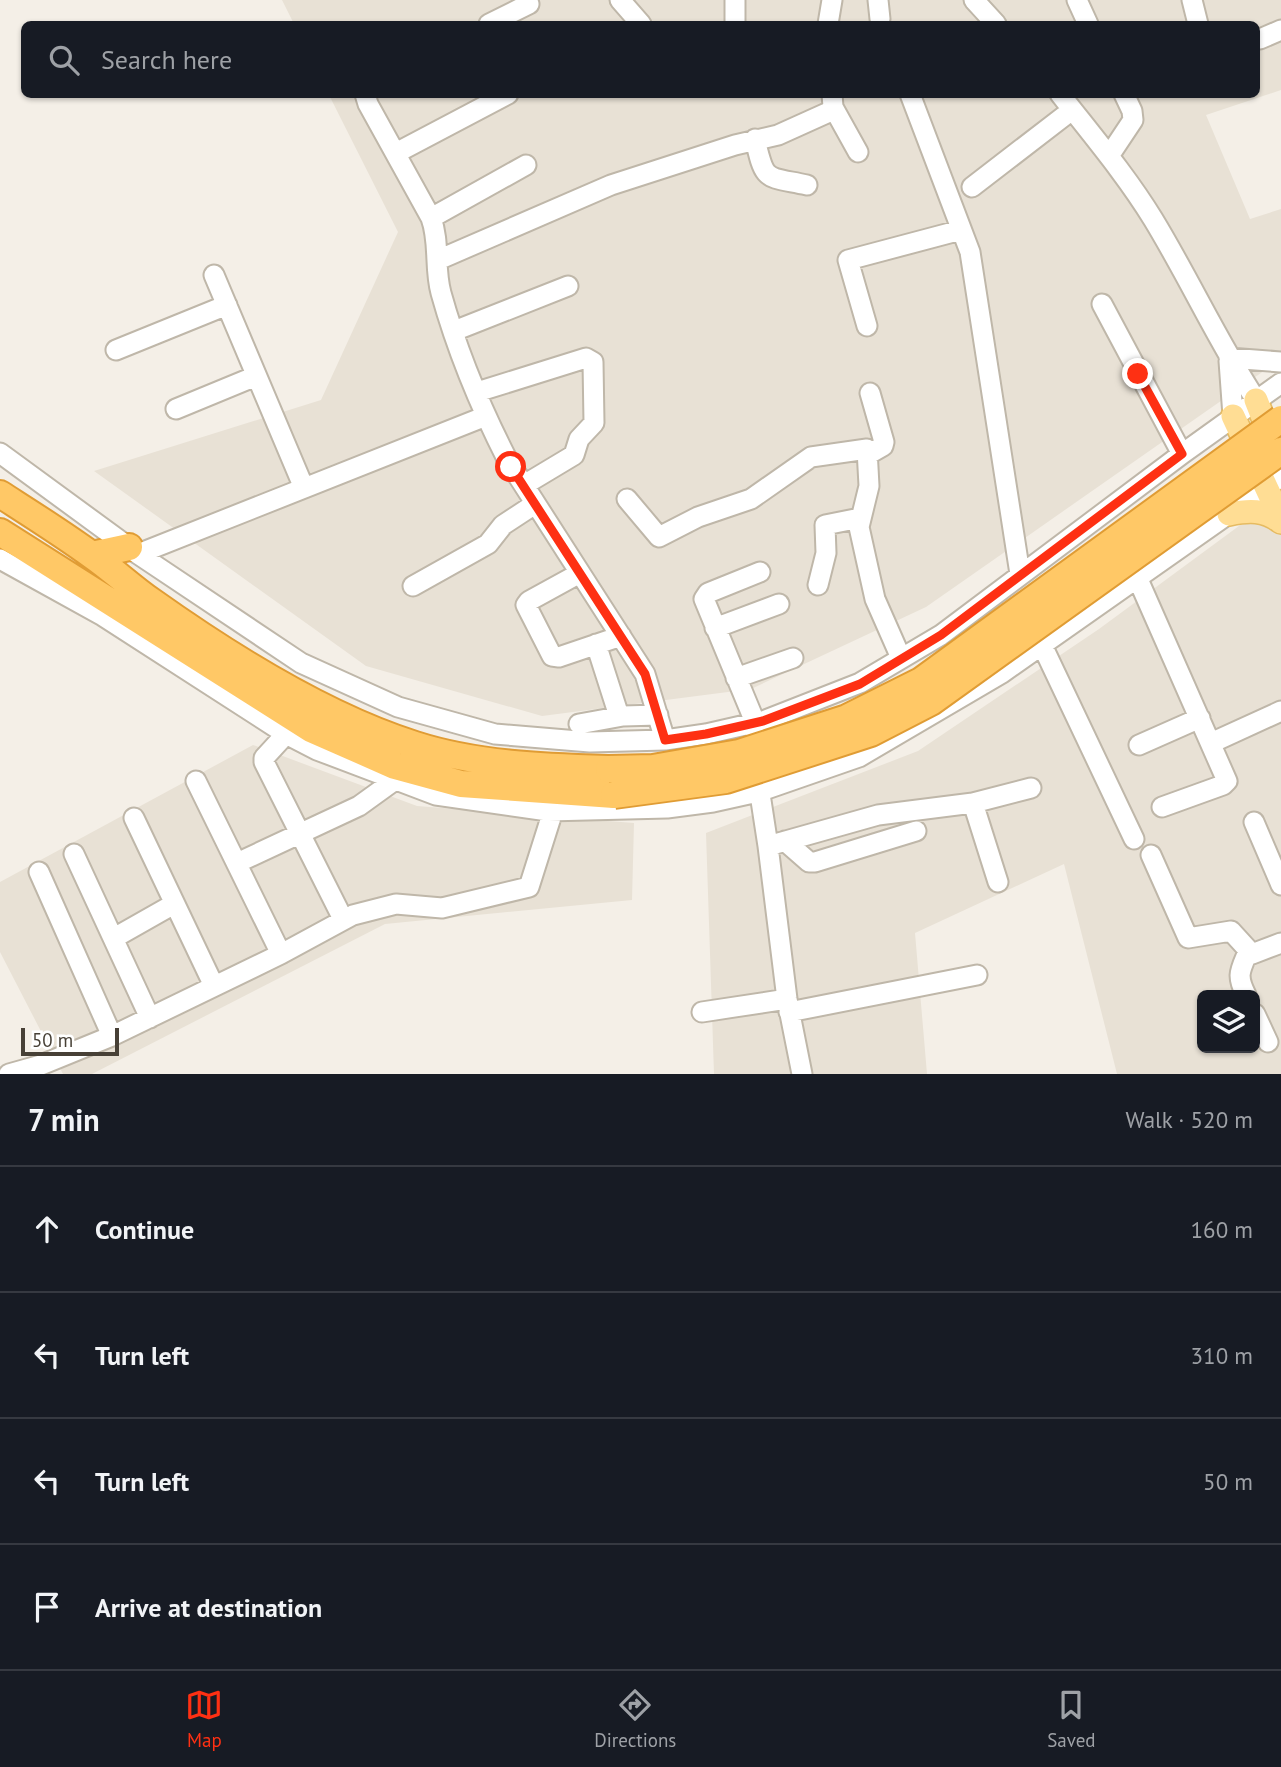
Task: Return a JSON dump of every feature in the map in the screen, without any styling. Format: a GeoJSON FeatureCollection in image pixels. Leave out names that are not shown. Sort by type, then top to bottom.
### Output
{"type":"FeatureCollection","features":[{"type":"Feature","properties":{"kind":"highway"},"geometry":{"type":"LineString","coordinates":[[0,494],[92,555],[162,608],[252,666],[338,715],[415,745],[468,757],[545,767],[653,768],[739,753],[847,718],[921,681],[1281,419]]}},
{"type":"Feature","properties":{"kind":"highway"},"geometry":{"type":"LineString","coordinates":[[0,532],[98,604],[311,729],[395,766],[461,784],[614,795],[726,780],[871,733],[919,708],[1281,451]]}},
{"type":"Feature","properties":{"kind":"highway"},"geometry":{"type":"LineString","coordinates":[[92,555],[134,551]]}},
{"type":"Feature","properties":{"kind":"main road"},"geometry":{"type":"LineString","coordinates":[[1256,400],[1281,461]]}},
{"type":"Feature","properties":{"kind":"main road"},"geometry":{"type":"LineString","coordinates":[[1233,416],[1274,483],[1281,521]]}},
{"type":"Feature","properties":{"kind":"main road"},"geometry":{"type":"LineString","coordinates":[[1229,514],[1249,510],[1261,511],[1281,521]]}},
{"type":"Feature","properties":{"kind":"street"},"geometry":{"type":"LineString","coordinates":[[620,0],[638,21]]}},
{"type":"Feature","properties":{"kind":"street"},"geometry":{"type":"LineString","coordinates":[[735,0],[735,21]]}},
{"type":"Feature","properties":{"kind":"street"},"geometry":{"type":"LineString","coordinates":[[828,21],[832,0]]}},
{"type":"Feature","properties":{"kind":"street"},"geometry":{"type":"LineString","coordinates":[[974,0],[993,21]]}},
{"type":"Feature","properties":{"kind":"street"},"geometry":{"type":"LineString","coordinates":[[1077,0],[1087,21]]}},
{"type":"Feature","properties":{"kind":"street"},"geometry":{"type":"LineString","coordinates":[[1192,0],[1197,21]]}},
{"type":"Feature","properties":{"kind":"street"},"geometry":{"type":"LineString","coordinates":[[495,21],[529,4]]}},
{"type":"Feature","properties":{"kind":"street"},"geometry":{"type":"LineString","coordinates":[[1260,38],[1281,30]]}},
{"type":"Feature","properties":{"kind":"street"},"geometry":{"type":"LineString","coordinates":[[367,98],[431,218],[436,235],[441,292],[486,416],[523,485],[645,674],[665,740]]}},
{"type":"Feature","properties":{"kind":"street"},"geometry":{"type":"LineString","coordinates":[[396,153],[500,98]]}},
{"type":"Feature","properties":{"kind":"street"},"geometry":{"type":"LineString","coordinates":[[911,98],[970,252],[1020,574]]}},
{"type":"Feature","properties":{"kind":"street"},"geometry":{"type":"LineString","coordinates":[[1109,156],[1133,120],[1126,98]]}},
{"type":"Feature","properties":{"kind":"street"},"geometry":{"type":"LineString","coordinates":[[438,260],[611,185],[735,145],[784,133],[829,112],[832,101]]}},
{"type":"Feature","properties":{"kind":"street"},"geometry":{"type":"LineString","coordinates":[[832,101],[858,152]]}},
{"type":"Feature","properties":{"kind":"street"},"geometry":{"type":"LineString","coordinates":[[972,187],[1066,102],[1153,218],[1229,358],[1256,400]]}},
{"type":"Feature","properties":{"kind":"street"},"geometry":{"type":"LineString","coordinates":[[755,139],[762,170],[770,177],[807,185]]}},
{"type":"Feature","properties":{"kind":"street"},"geometry":{"type":"LineString","coordinates":[[431,218],[526,165]]}},
{"type":"Feature","properties":{"kind":"street"},"geometry":{"type":"LineString","coordinates":[[867,326],[848,260],[961,230]]}},
{"type":"Feature","properties":{"kind":"street"},"geometry":{"type":"LineString","coordinates":[[214,275],[304,488]]}},
{"type":"Feature","properties":{"kind":"street"},"geometry":{"type":"LineString","coordinates":[[454,331],[568,286]]}},
{"type":"Feature","properties":{"kind":"street"},"geometry":{"type":"LineString","coordinates":[[1101,304],[1182,454]]}},
{"type":"Feature","properties":{"kind":"street"},"geometry":{"type":"LineString","coordinates":[[116,349],[227,305]]}},
{"type":"Feature","properties":{"kind":"street"},"geometry":{"type":"LineString","coordinates":[[477,392],[586,358],[593,362],[594,423],[579,439],[575,455],[523,485]]}},
{"type":"Feature","properties":{"kind":"street"},"geometry":{"type":"LineString","coordinates":[[1229,358],[1281,362]]}},
{"type":"Feature","properties":{"kind":"street"},"geometry":{"type":"LineString","coordinates":[[1229,358],[1233,416]]}},
{"type":"Feature","properties":{"kind":"street"},"geometry":{"type":"LineString","coordinates":[[176,409],[257,376]]}},
{"type":"Feature","properties":{"kind":"street"},"geometry":{"type":"LineString","coordinates":[[0,453],[134,551],[301,663],[398,707],[495,734],[590,742],[665,740],[706,734],[750,723],[860,684],[941,635],[1281,383]]}},
{"type":"Feature","properties":{"kind":"street"},"geometry":{"type":"LineString","coordinates":[[869,454],[883,446],[884,442],[870,393]]}},
{"type":"Feature","properties":{"kind":"street"},"geometry":{"type":"LineString","coordinates":[[134,551],[486,416]]}},
{"type":"Feature","properties":{"kind":"street"},"geometry":{"type":"LineString","coordinates":[[627,499],[660,537],[698,517],[751,499],[811,457],[864,448],[869,454],[869,486],[859,527],[873,593],[901,658]]}},
{"type":"Feature","properties":{"kind":"street"},"geometry":{"type":"LineString","coordinates":[[0,559],[98,604],[286,734],[317,750],[395,780],[436,795],[553,811],[667,808],[753,793],[859,757],[1002,673],[1274,483]]}},
{"type":"Feature","properties":{"kind":"street"},"geometry":{"type":"LineString","coordinates":[[413,586],[488,544],[503,525],[536,504]]}},
{"type":"Feature","properties":{"kind":"street"},"geometry":{"type":"LineString","coordinates":[[818,585],[826,553],[825,526],[860,518]]}},
{"type":"Feature","properties":{"kind":"street"},"geometry":{"type":"LineString","coordinates":[[760,572],[705,596],[705,603],[736,678],[750,723],[753,793],[776,844],[788,1005],[801,1072],[780,1074]]}},
{"type":"Feature","properties":{"kind":"street"},"geometry":{"type":"LineString","coordinates":[[580,573],[529,601],[527,609],[552,656],[559,657],[621,636]]}},
{"type":"Feature","properties":{"kind":"street"},"geometry":{"type":"LineString","coordinates":[[1137,577],[1227,781],[1223,785],[1162,807]]}},
{"type":"Feature","properties":{"kind":"street"},"geometry":{"type":"LineString","coordinates":[[715,628],[779,604]]}},
{"type":"Feature","properties":{"kind":"street"},"geometry":{"type":"LineString","coordinates":[[596,644],[619,716]]}},
{"type":"Feature","properties":{"kind":"street"},"geometry":{"type":"LineString","coordinates":[[1042,645],[1134,839]]}},
{"type":"Feature","properties":{"kind":"street"},"geometry":{"type":"LineString","coordinates":[[736,678],[793,657]]}},
{"type":"Feature","properties":{"kind":"street"},"geometry":{"type":"LineString","coordinates":[[1211,743],[1281,712]]}},
{"type":"Feature","properties":{"kind":"street"},"geometry":{"type":"LineString","coordinates":[[579,724],[619,716],[658,715]]}},
{"type":"Feature","properties":{"kind":"street"},"geometry":{"type":"LineString","coordinates":[[1139,745],[1200,718]]}},
{"type":"Feature","properties":{"kind":"street"},"geometry":{"type":"LineString","coordinates":[[286,734],[264,758],[343,919]]}},
{"type":"Feature","properties":{"kind":"street"},"geometry":{"type":"LineString","coordinates":[[237,863],[359,806],[395,780]]}},
{"type":"Feature","properties":{"kind":"street"},"geometry":{"type":"LineString","coordinates":[[196,781],[281,954]]}},
{"type":"Feature","properties":{"kind":"street"},"geometry":{"type":"LineString","coordinates":[[776,844],[878,815],[972,803],[1031,788]]}},
{"type":"Feature","properties":{"kind":"street"},"geometry":{"type":"LineString","coordinates":[[972,803],[998,882]]}},
{"type":"Feature","properties":{"kind":"street"},"geometry":{"type":"LineString","coordinates":[[9,1074],[41,1065],[112,1036],[281,954],[353,915],[396,904],[442,908],[529,887],[553,811]]}},
{"type":"Feature","properties":{"kind":"street"},"geometry":{"type":"LineString","coordinates":[[134,818],[214,986]]}},
{"type":"Feature","properties":{"kind":"street"},"geometry":{"type":"LineString","coordinates":[[1254,822],[1281,885]]}},
{"type":"Feature","properties":{"kind":"street"},"geometry":{"type":"LineString","coordinates":[[776,844],[815,862],[916,831]]}},
{"type":"Feature","properties":{"kind":"street"},"geometry":{"type":"LineString","coordinates":[[74,854],[150,1018]]}},
{"type":"Feature","properties":{"kind":"street"},"geometry":{"type":"LineString","coordinates":[[1151,855],[1188,938],[1231,931],[1235,932],[1248,952],[1256,953],[1281,943]]}},
{"type":"Feature","properties":{"kind":"street"},"geometry":{"type":"LineString","coordinates":[[39,872],[112,1036]]}},
{"type":"Feature","properties":{"kind":"street"},"geometry":{"type":"LineString","coordinates":[[114,938],[174,904]]}},
{"type":"Feature","properties":{"kind":"street"},"geometry":{"type":"LineString","coordinates":[[1244,990],[1239,972],[1248,952]]}},
{"type":"Feature","properties":{"kind":"street"},"geometry":{"type":"LineString","coordinates":[[702,1013],[788,1005],[977,975]]}},
{"type":"Feature","properties":{"kind":"street"},"geometry":{"type":"LineString","coordinates":[[1260,1025],[1268,1042]]}},
{"type":"Feature","properties":{"kind":"shaded area"},"geometry":{"type":"Polygon","coordinates":[[[282,0],[1281,0],[1281,90],[1260,97],[1260,21],[292,21],[282,0]]]}},
{"type":"Feature","properties":{"kind":"shaded area"},"geometry":{"type":"Polygon","coordinates":[[[331,98],[1257,98],[1206,115],[1250,219],[1281,209],[1281,359],[926,607],[751,689],[542,716],[366,666],[94,471],[321,400],[398,232],[331,98]]]}},
{"type":"Feature","properties":{"kind":"shaded area"},"geometry":{"type":"Polygon","coordinates":[[[1281,495],[1281,1074],[1117,1074],[1064,864],[915,933],[927,1074],[714,1074],[706,833],[918,751],[1099,629],[1281,495]]]}},
{"type":"Feature","properties":{"kind":"shaded area"},"geometry":{"type":"Polygon","coordinates":[[[253,745],[417,806],[634,823],[632,900],[385,924],[92,1074],[63,1074],[0,952],[0,882],[253,745]]]}},
{"type":"Feature","properties":{"kind":"route"},"geometry":{"type":"LineString","coordinates":[[511,467],[645,674],[665,740],[706,734],[763,721],[860,684],[941,635],[1182,454],[1138,374]]}}]}
